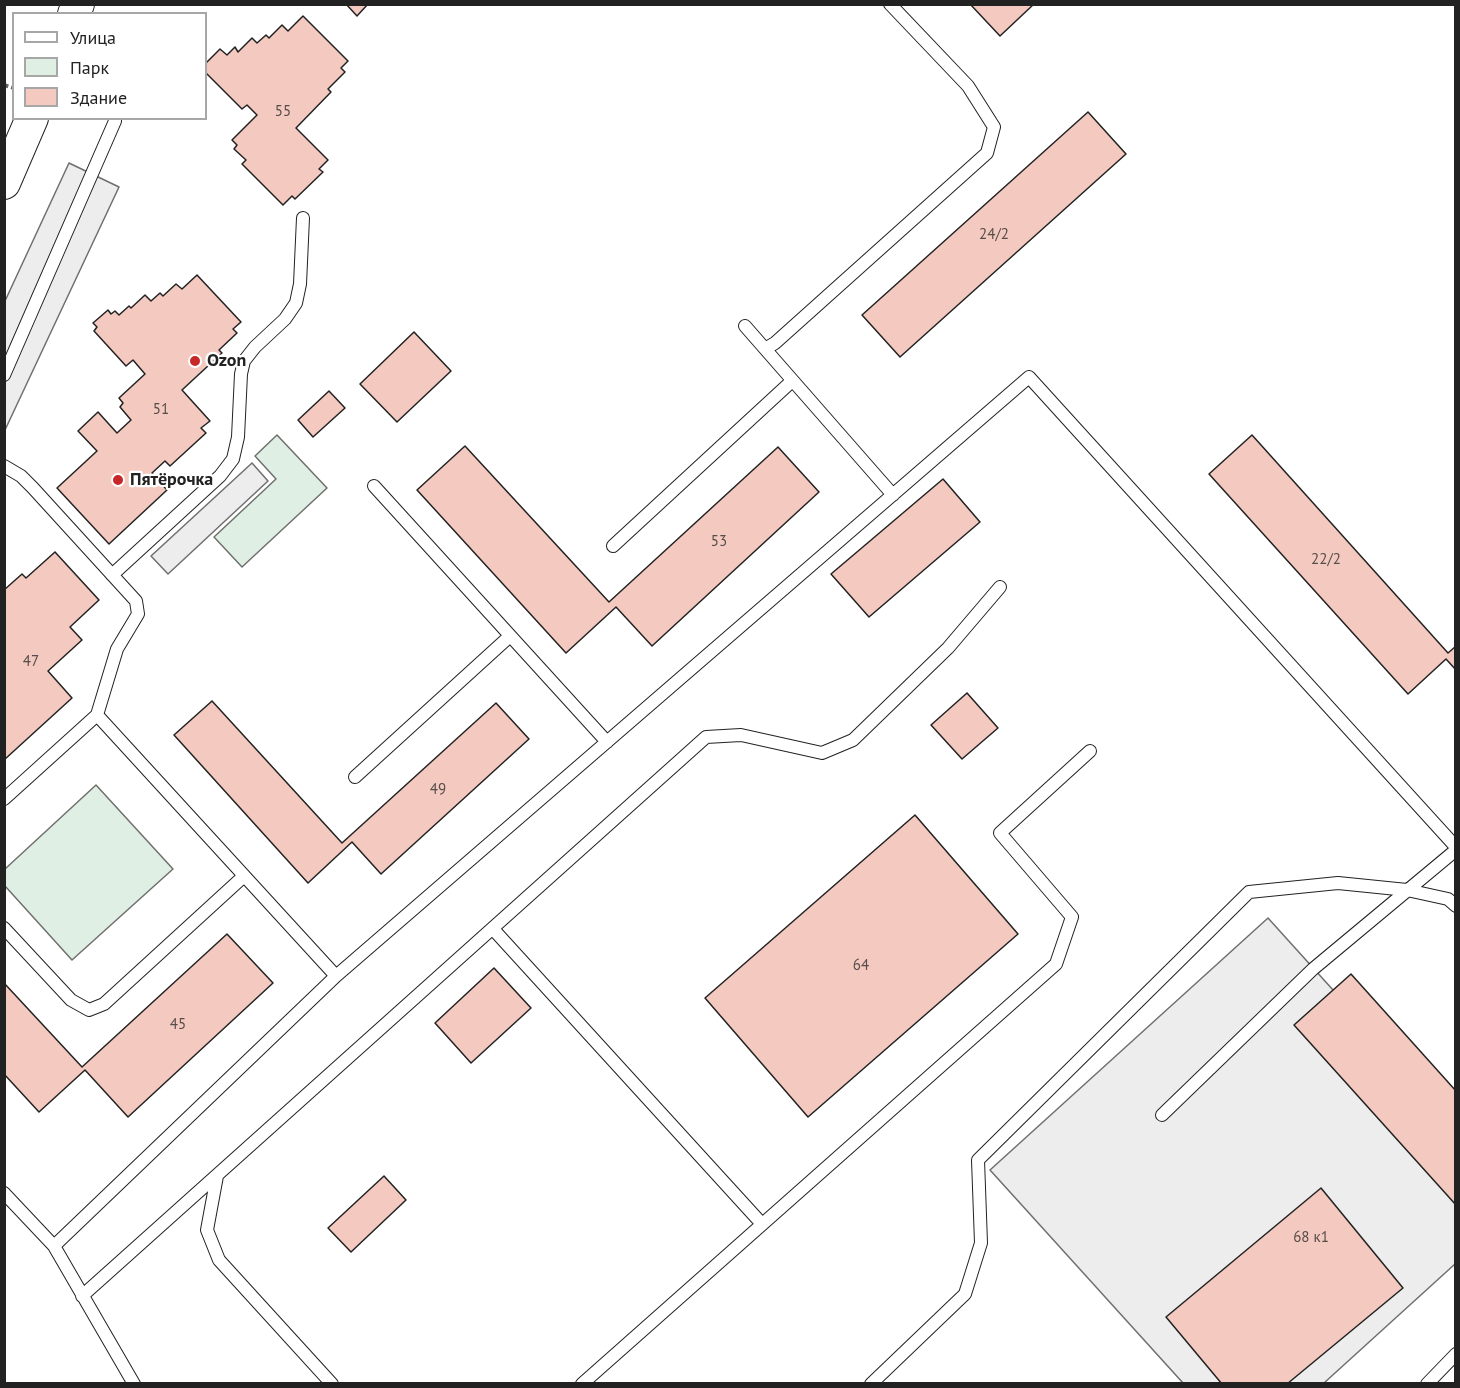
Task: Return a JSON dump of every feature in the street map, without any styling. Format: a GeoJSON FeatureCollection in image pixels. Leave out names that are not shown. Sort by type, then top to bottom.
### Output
{"type":"FeatureCollection","features":[{"type":"Feature","properties":{"kind":"street"},"geometry":{"type":"LineString","coordinates":[[4,183],[31,120]]}},
{"type":"Feature","properties":{"kind":"lane"},"geometry":{"type":"LineString","coordinates":[[765,349],[776,343],[987,153],[994,127],[968,86],[890,4]]}},
{"type":"Feature","properties":{"kind":"lane"},"geometry":{"type":"LineString","coordinates":[[4,375],[115,122]]}},
{"type":"Feature","properties":{"kind":"lane"},"geometry":{"type":"LineString","coordinates":[[112,575],[220,476],[233,459],[238,437],[241,374],[244,361],[255,347],[285,319],[296,303],[300,285],[303,218]]}},
{"type":"Feature","properties":{"kind":"lane"},"geometry":{"type":"LineString","coordinates":[[745,326],[893,495]]}},
{"type":"Feature","properties":{"kind":"lane"},"geometry":{"type":"LineString","coordinates":[[54,1246],[336,976],[1029,377],[1455,848],[1313,969],[1162,1115]]}},
{"type":"Feature","properties":{"kind":"lane"},"geometry":{"type":"LineString","coordinates":[[613,546],[792,381]]}},
{"type":"Feature","properties":{"kind":"lane"},"geometry":{"type":"LineString","coordinates":[[4,466],[33,488],[136,601],[138,614],[117,650],[97,715],[4,800]]}},
{"type":"Feature","properties":{"kind":"lane"},"geometry":{"type":"LineString","coordinates":[[374,486],[607,742]]}},
{"type":"Feature","properties":{"kind":"lane"},"geometry":{"type":"LineString","coordinates":[[82,1296],[706,737],[741,735],[822,753],[853,741],[948,648],[1000,587]]}},
{"type":"Feature","properties":{"kind":"lane"},"geometry":{"type":"LineString","coordinates":[[355,777],[510,636]]}},
{"type":"Feature","properties":{"kind":"lane"},"geometry":{"type":"LineString","coordinates":[[97,715],[336,976]]}},
{"type":"Feature","properties":{"kind":"lane"},"geometry":{"type":"LineString","coordinates":[[582,1383],[1056,964],[1072,917],[1000,833],[1090,751]]}},
{"type":"Feature","properties":{"kind":"lane"},"geometry":{"type":"LineString","coordinates":[[4,928],[71,1000],[89,1010],[104,1004],[244,876]]}},
{"type":"Feature","properties":{"kind":"lane"},"geometry":{"type":"LineString","coordinates":[[871,1383],[965,1294],[981,1242],[978,1160],[1249,892],[1338,884],[1407,890],[1448,899],[1455,906]]}},
{"type":"Feature","properties":{"kind":"lane"},"geometry":{"type":"LineString","coordinates":[[493,928],[762,1224]]}},
{"type":"Feature","properties":{"kind":"lane"},"geometry":{"type":"LineString","coordinates":[[217,1176],[207,1230],[219,1260],[332,1383]]}},
{"type":"Feature","properties":{"kind":"lane"},"geometry":{"type":"LineString","coordinates":[[4,1192],[54,1246],[134,1383]]}},
{"type":"Feature","properties":{"kind":"lane"},"geometry":{"type":"LineString","coordinates":[[1427,1383],[1455,1354]]}},
{"type":"Feature","properties":{"kind":"green space"},"geometry":{"type":"Polygon","coordinates":[[[277,435],[327,488],[242,567],[214,537],[276,479],[255,456],[277,435]]]}},
{"type":"Feature","properties":{"kind":"green space"},"geometry":{"type":"Polygon","coordinates":[[[96,785],[173,869],[72,960],[5,886],[5,869],[96,785]]]}},
{"type":"Feature","properties":{"kind":"shaded area"},"geometry":{"type":"Polygon","coordinates":[[[69,163],[119,187],[5,430],[5,301],[69,163]]]}},
{"type":"Feature","properties":{"kind":"shaded area"},"geometry":{"type":"Polygon","coordinates":[[[252,463],[268,481],[168,574],[151,556],[252,463]]]}},
{"type":"Feature","properties":{"kind":"shaded area"},"geometry":{"type":"Polygon","coordinates":[[[1268,918],[1455,1125],[1455,1264],[1324,1383],[1183,1383],[990,1170],[1268,918]]]}},
{"type":"Feature","properties":{"kind":"building"},"geometry":{"type":"Polygon","coordinates":[[[346,4],[368,4],[357,16],[346,4]]]}},
{"type":"Feature","properties":{"kind":"building"},"geometry":{"type":"Polygon","coordinates":[[[970,4],[1034,4],[1000,36],[970,4]]]}},
{"type":"Feature","properties":{"kind":"building"},"geometry":{"type":"Polygon","coordinates":[[[303,16],[348,61],[341,68],[345,72],[328,89],[331,92],[296,128],[328,160],[319,169],[323,172],[295,199],[292,196],[283,205],[242,164],[246,160],[234,149],[237,145],[232,140],[257,115],[247,105],[242,109],[207,74],[207,62],[220,49],[227,55],[235,47],[238,52],[252,38],[257,43],[266,35],[269,38],[282,25],[288,31],[303,16]]]}},
{"type":"Feature","properties":{"kind":"building"},"geometry":{"type":"Polygon","coordinates":[[[1088,112],[1126,154],[900,357],[862,315],[1088,112]]]}},
{"type":"Feature","properties":{"kind":"building"},"geometry":{"type":"Polygon","coordinates":[[[197,275],[241,322],[233,329],[237,333],[219,350],[222,353],[182,390],[210,421],[201,428],[206,433],[170,466],[165,461],[152,473],[167,490],[109,544],[57,488],[97,451],[78,431],[98,412],[117,433],[131,420],[120,407],[123,403],[119,398],[145,374],[133,360],[126,366],[94,331],[97,327],[93,323],[108,310],[111,314],[115,311],[119,315],[145,295],[151,301],[160,293],[163,296],[176,284],[182,289],[197,275]]]}},
{"type":"Feature","properties":{"kind":"building"},"geometry":{"type":"Polygon","coordinates":[[[414,332],[451,371],[397,422],[360,384],[414,332]]]}},
{"type":"Feature","properties":{"kind":"building"},"geometry":{"type":"Polygon","coordinates":[[[329,391],[345,408],[313,437],[298,420],[329,391]]]}},
{"type":"Feature","properties":{"kind":"building"},"geometry":{"type":"Polygon","coordinates":[[[1252,435],[1448,653],[1456,646],[1456,670],[1446,659],[1408,694],[1209,474],[1252,435]]]}},
{"type":"Feature","properties":{"kind":"building"},"geometry":{"type":"Polygon","coordinates":[[[465,446],[609,602],[778,447],[819,492],[652,646],[616,607],[566,653],[417,490],[465,446]]]}},
{"type":"Feature","properties":{"kind":"building"},"geometry":{"type":"Polygon","coordinates":[[[943,479],[980,522],[869,617],[831,574],[943,479]]]}},
{"type":"Feature","properties":{"kind":"building"},"geometry":{"type":"Polygon","coordinates":[[[55,552],[99,600],[70,627],[82,640],[48,671],[72,698],[4,760],[4,590],[22,574],[26,578],[55,552]]]}},
{"type":"Feature","properties":{"kind":"building"},"geometry":{"type":"Polygon","coordinates":[[[967,693],[998,728],[962,759],[931,725],[967,693]]]}},
{"type":"Feature","properties":{"kind":"building"},"geometry":{"type":"Polygon","coordinates":[[[212,701],[342,843],[496,703],[529,739],[381,874],[352,842],[308,883],[174,735],[212,701]]]}},
{"type":"Feature","properties":{"kind":"building"},"geometry":{"type":"Polygon","coordinates":[[[915,815],[1018,934],[808,1117],[705,998],[915,815]]]}},
{"type":"Feature","properties":{"kind":"building"},"geometry":{"type":"Polygon","coordinates":[[[227,934],[273,983],[128,1117],[85,1070],[39,1112],[4,1074],[4,983],[82,1067],[227,934]]]}},
{"type":"Feature","properties":{"kind":"building"},"geometry":{"type":"Polygon","coordinates":[[[494,968],[531,1008],[471,1063],[435,1023],[494,968]]]}},
{"type":"Feature","properties":{"kind":"building"},"geometry":{"type":"Polygon","coordinates":[[[1351,974],[1456,1091],[1456,1205],[1294,1025],[1351,974]]]}},
{"type":"Feature","properties":{"kind":"building"},"geometry":{"type":"Polygon","coordinates":[[[384,1176],[406,1200],[351,1252],[328,1228],[384,1176]]]}},
{"type":"Feature","properties":{"kind":"building"},"geometry":{"type":"Polygon","coordinates":[[[1321,1188],[1403,1288],[1287,1384],[1222,1384],[1166,1317],[1321,1188]]]}},
{"type":"Feature","properties":{"kind":"place","name":"Ozon"},"geometry":{"type":"Point","coordinates":[195,361]}},
{"type":"Feature","properties":{"kind":"place","name":"Пятёрочка"},"geometry":{"type":"Point","coordinates":[118,480]}}]}
